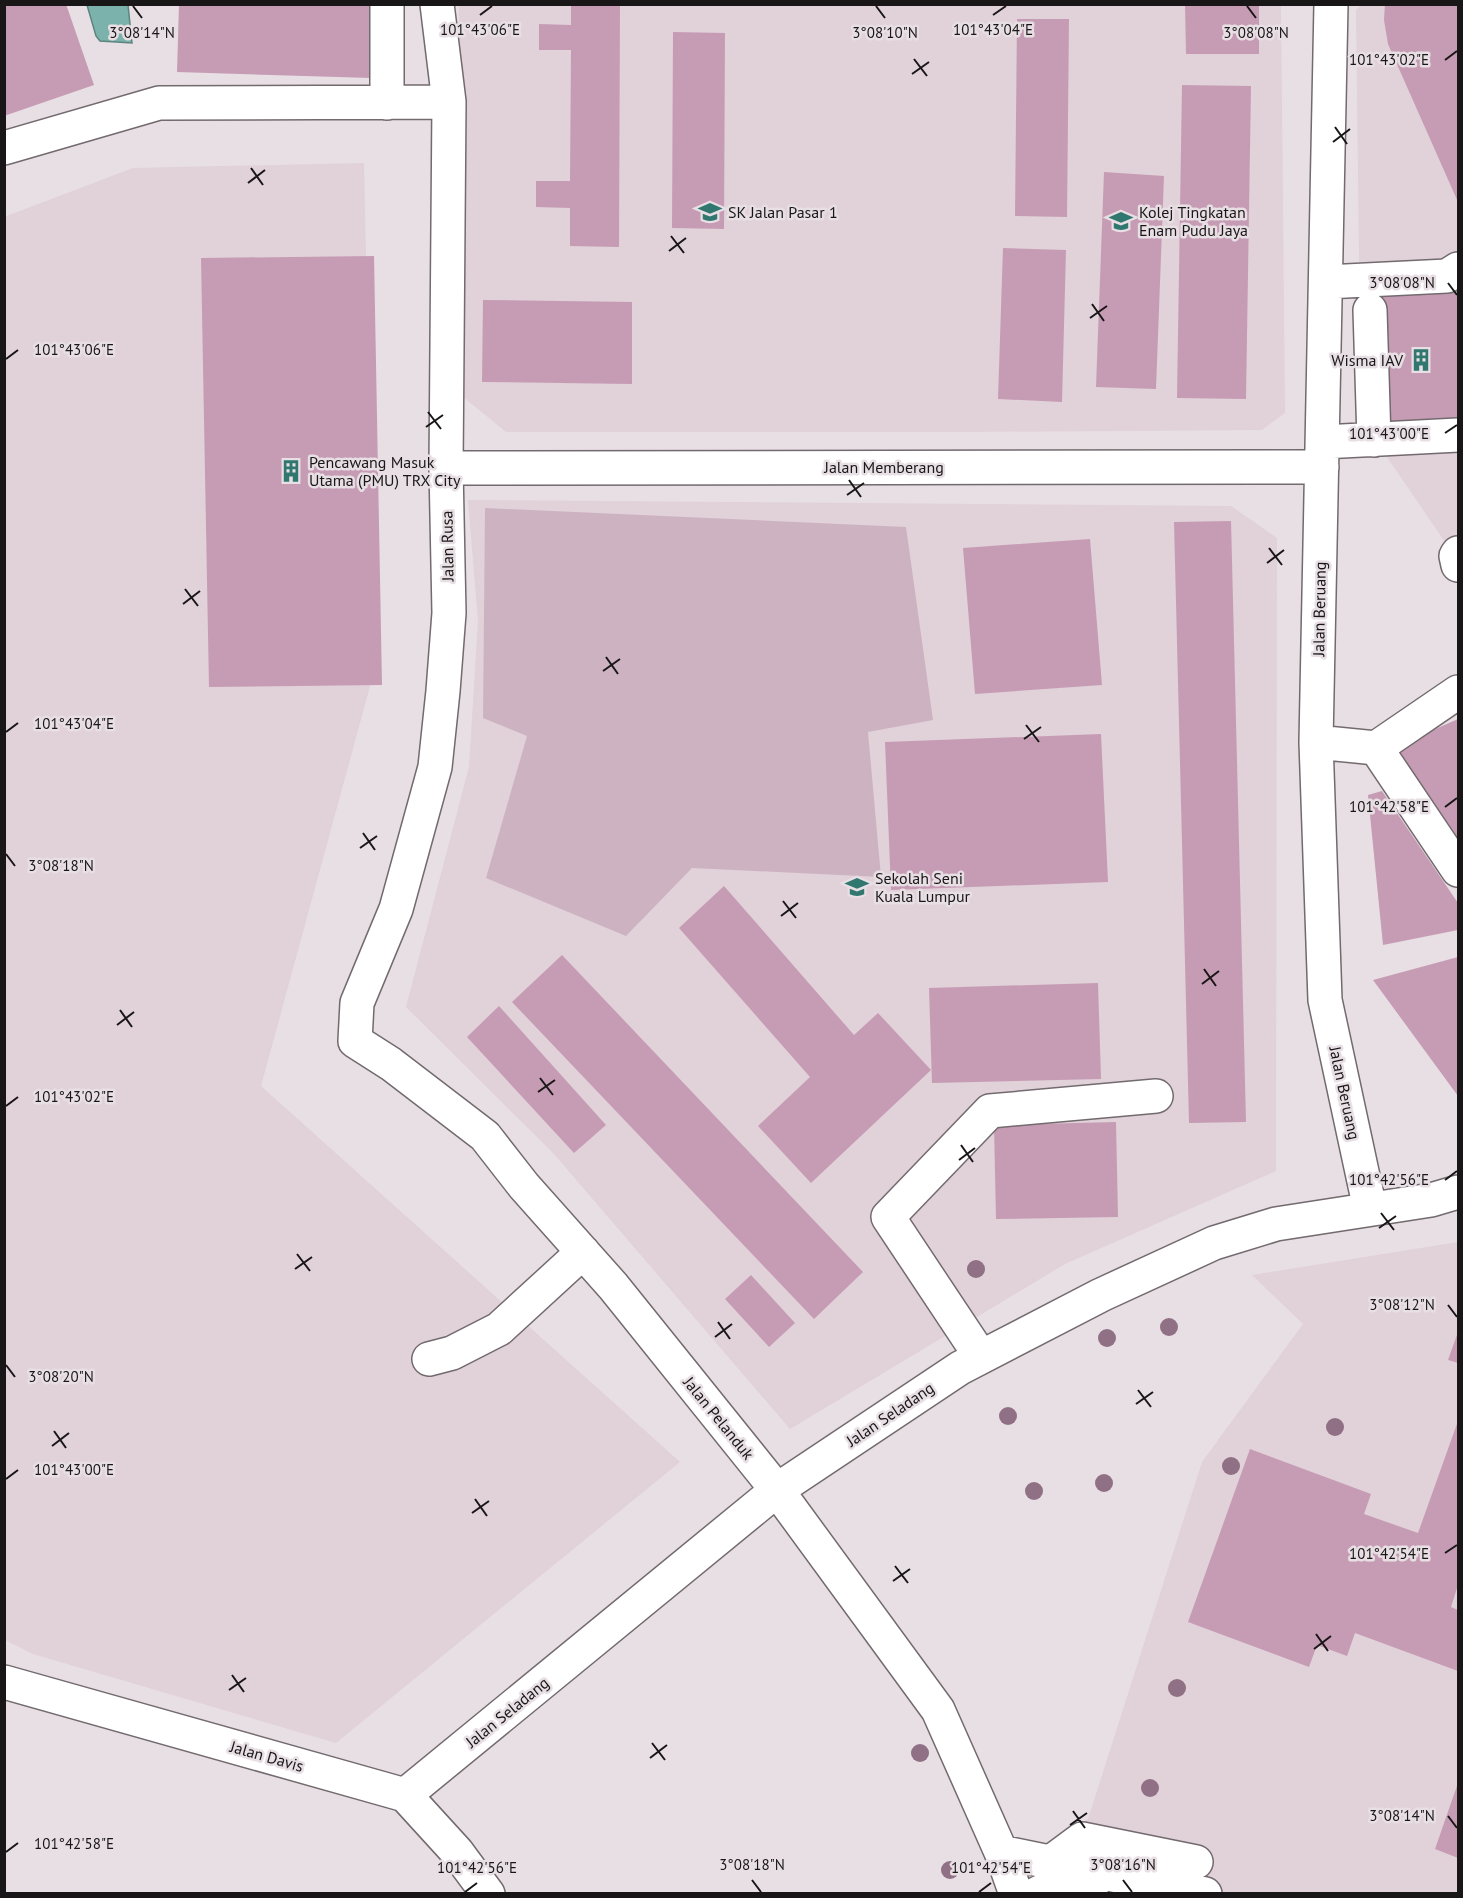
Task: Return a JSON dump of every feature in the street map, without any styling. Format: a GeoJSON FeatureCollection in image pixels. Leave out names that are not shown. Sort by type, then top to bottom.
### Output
{"type":"FeatureCollection","features":[{"type":"Feature","properties":{"kind":"street"},"geometry":{"type":"LineString","coordinates":[[387,4],[387,103]]}},
{"type":"Feature","properties":{"kind":"street","name":"Jalan Rusa"},"geometry":{"type":"LineString","coordinates":[[357,1003],[396,909],[435,767],[449,613],[446,468],[448,102],[437,4]]}},
{"type":"Feature","properties":{"kind":"street","name":"Jalan Beruang"},"geometry":{"type":"LineString","coordinates":[[1331,4],[1316,742],[1325,1000],[1370,1209]]}},
{"type":"Feature","properties":{"kind":"street"},"geometry":{"type":"LineString","coordinates":[[4,148],[159,103],[448,102]]}},
{"type":"Feature","properties":{"kind":"street"},"geometry":{"type":"LineString","coordinates":[[1326,282],[1447,276],[1458,269]]}},
{"type":"Feature","properties":{"kind":"street"},"geometry":{"type":"LineString","coordinates":[[1370,310],[1374,440]]}},
{"type":"Feature","properties":{"kind":"street","name":"Jalan Memberang"},"geometry":{"type":"LineString","coordinates":[[446,468],[1323,454],[1374,440],[1458,435]]}},
{"type":"Feature","properties":{"kind":"street"},"geometry":{"type":"LineString","coordinates":[[1458,553],[1456,556],[1458,565]]}},
{"type":"Feature","properties":{"kind":"street"},"geometry":{"type":"LineString","coordinates":[[1316,742],[1376,748],[1458,692]]}},
{"type":"Feature","properties":{"kind":"street"},"geometry":{"type":"LineString","coordinates":[[1376,748],[1458,870]]}},
{"type":"Feature","properties":{"kind":"street","name":"Jalan Pelanduk"},"geometry":{"type":"LineString","coordinates":[[357,1003],[355,1041],[391,1064],[485,1136],[524,1186],[613,1286],[777,1490],[938,1710],[1001,1852],[1016,1893]]}},
{"type":"Feature","properties":{"kind":"street"},"geometry":{"type":"LineString","coordinates":[[981,1357],[888,1216],[990,1111],[1156,1096]]}},
{"type":"Feature","properties":{"kind":"street","name":"Jalan Seladang"},"geometry":{"type":"LineString","coordinates":[[405,1795],[777,1490],[960,1368],[1101,1295],[1214,1243],[1276,1224],[1431,1200],[1458,1192]]}},
{"type":"Feature","properties":{"kind":"street"},"geometry":{"type":"LineString","coordinates":[[429,1359],[452,1353],[499,1329],[583,1252]]}},
{"type":"Feature","properties":{"kind":"street","name":"Jalan Davis"},"geometry":{"type":"LineString","coordinates":[[4,1682],[405,1795]]}},
{"type":"Feature","properties":{"kind":"street"},"geometry":{"type":"LineString","coordinates":[[405,1795],[457,1852],[488,1893]]}},
{"type":"Feature","properties":{"kind":"street"},"geometry":{"type":"LineString","coordinates":[[1051,1862],[1082,1839],[1196,1862]]}},
{"type":"Feature","properties":{"kind":"street"},"geometry":{"type":"LineString","coordinates":[[1001,1852],[1205,1893]]}},
{"type":"Feature","properties":{"kind":"street"},"geometry":{"type":"LineString","coordinates":[[1036,1893],[1068,1878],[1140,1893]]}},
{"type":"Feature","properties":{"kind":"shaded area"},"geometry":{"type":"Polygon","coordinates":[[[87,5],[128,5],[132,43],[100,41],[96,36],[87,5]]]}},
{"type":"Feature","properties":{"kind":"shaded area"},"geometry":{"type":"Polygon","coordinates":[[[459,5],[1281,5],[1285,413],[1262,430],[506,432],[462,396],[459,5]]]}},
{"type":"Feature","properties":{"kind":"shaded area"},"geometry":{"type":"Polygon","coordinates":[[[1361,5],[1458,5],[1458,561],[1361,419],[1356,10],[1361,5]]]}},
{"type":"Feature","properties":{"kind":"shaded area"},"geometry":{"type":"Polygon","coordinates":[[[364,163],[375,668],[261,1086],[680,1462],[336,1743],[33,1654],[5,1640],[4,217],[133,168],[364,163]]]}},
{"type":"Feature","properties":{"kind":"shaded area","name":"Sekolah Seni Kuala Lumpur"},"geometry":{"type":"Polygon","coordinates":[[[468,500],[1231,506],[1277,538],[1276,1171],[1065,1264],[790,1429],[554,1154],[406,1007],[469,767],[478,621],[468,500]]]}},
{"type":"Feature","properties":{"kind":"shaded area"},"geometry":{"type":"Polygon","coordinates":[[[485,508],[906,527],[933,720],[868,732],[881,877],[692,868],[626,936],[486,878],[527,736],[483,718],[485,508]]]}},
{"type":"Feature","properties":{"kind":"shaded area"},"geometry":{"type":"Polygon","coordinates":[[[1458,1242],[1458,1893],[1035,1894],[1039,1848],[1088,1819],[1202,1462],[1303,1324],[1252,1275],[1458,1242]]]}},
{"type":"Feature","properties":{"kind":"building"},"geometry":{"type":"Polygon","coordinates":[[[4,4],[66,4],[94,85],[4,116],[4,4]]]}},
{"type":"Feature","properties":{"kind":"building"},"geometry":{"type":"Polygon","coordinates":[[[179,4],[373,4],[371,78],[177,72],[179,4]]]}},
{"type":"Feature","properties":{"kind":"building"},"geometry":{"type":"Polygon","coordinates":[[[571,4],[620,4],[619,247],[570,246],[570,208],[536,207],[536,181],[570,181],[571,50],[539,50],[539,24],[571,25],[571,4]]]}},
{"type":"Feature","properties":{"kind":"building"},"geometry":{"type":"Polygon","coordinates":[[[1185,4],[1259,4],[1259,54],[1186,54],[1185,4]]]}},
{"type":"Feature","properties":{"kind":"building"},"geometry":{"type":"Polygon","coordinates":[[[1385,4],[1458,4],[1458,202],[1388,44],[1384,20],[1385,4]]]}},
{"type":"Feature","properties":{"kind":"building"},"geometry":{"type":"Polygon","coordinates":[[[1017,19],[1069,19],[1067,217],[1015,216],[1017,19]]]}},
{"type":"Feature","properties":{"kind":"building"},"geometry":{"type":"Polygon","coordinates":[[[673,32],[725,33],[724,229],[672,228],[673,32]]]}},
{"type":"Feature","properties":{"kind":"building"},"geometry":{"type":"Polygon","coordinates":[[[1182,85],[1251,86],[1246,399],[1177,398],[1182,85]]]}},
{"type":"Feature","properties":{"kind":"building"},"geometry":{"type":"Polygon","coordinates":[[[1104,172],[1164,176],[1156,389],[1096,387],[1104,172]]]}},
{"type":"Feature","properties":{"kind":"building"},"geometry":{"type":"Polygon","coordinates":[[[1003,248],[1066,250],[1062,402],[998,399],[1003,248]]]}},
{"type":"Feature","properties":{"kind":"building","name":"Pencawang Masuk Utama (PMU) TRX City"},"geometry":{"type":"Polygon","coordinates":[[[374,256],[382,685],[209,687],[201,258],[374,256]]]}},
{"type":"Feature","properties":{"kind":"building","name":"Wisma IAV"},"geometry":{"type":"Polygon","coordinates":[[[1458,284],[1458,427],[1386,431],[1380,294],[1458,284]]]}},
{"type":"Feature","properties":{"kind":"building"},"geometry":{"type":"Polygon","coordinates":[[[483,300],[632,302],[632,384],[482,382],[483,300]]]}},
{"type":"Feature","properties":{"kind":"building"},"geometry":{"type":"Polygon","coordinates":[[[1231,521],[1246,1122],[1189,1123],[1174,522],[1231,521]]]}},
{"type":"Feature","properties":{"kind":"building"},"geometry":{"type":"Polygon","coordinates":[[[1090,539],[1102,685],[975,694],[963,548],[1090,539]]]}},
{"type":"Feature","properties":{"kind":"building"},"geometry":{"type":"Polygon","coordinates":[[[1458,719],[1458,846],[1392,748],[1458,719]]]}},
{"type":"Feature","properties":{"kind":"building"},"geometry":{"type":"Polygon","coordinates":[[[1101,734],[1108,882],[891,890],[885,742],[1101,734]]]}},
{"type":"Feature","properties":{"kind":"building"},"geometry":{"type":"Polygon","coordinates":[[[1382,791],[1458,903],[1458,930],[1383,945],[1368,795],[1382,791]]]}},
{"type":"Feature","properties":{"kind":"building"},"geometry":{"type":"Polygon","coordinates":[[[724,886],[854,1035],[878,1013],[931,1070],[811,1183],[758,1126],[810,1077],[679,928],[724,886]]]}},
{"type":"Feature","properties":{"kind":"building"},"geometry":{"type":"Polygon","coordinates":[[[562,955],[863,1272],[814,1319],[512,1002],[562,955]]]}},
{"type":"Feature","properties":{"kind":"building"},"geometry":{"type":"Polygon","coordinates":[[[1458,957],[1458,1096],[1373,980],[1458,957]]]}},
{"type":"Feature","properties":{"kind":"building"},"geometry":{"type":"Polygon","coordinates":[[[1098,983],[1101,1079],[932,1083],[929,988],[1098,983]]]}},
{"type":"Feature","properties":{"kind":"building"},"geometry":{"type":"Polygon","coordinates":[[[499,1006],[606,1125],[574,1153],[467,1037],[499,1006]]]}},
{"type":"Feature","properties":{"kind":"building"},"geometry":{"type":"Polygon","coordinates":[[[1116,1122],[1118,1217],[996,1219],[994,1125],[1116,1122]]]}},
{"type":"Feature","properties":{"kind":"building"},"geometry":{"type":"Polygon","coordinates":[[[751,1275],[795,1323],[769,1347],[725,1299],[751,1275]]]}},
{"type":"Feature","properties":{"kind":"building"},"geometry":{"type":"Polygon","coordinates":[[[1458,1332],[1458,1363],[1448,1360],[1458,1332]]]}},
{"type":"Feature","properties":{"kind":"building"},"geometry":{"type":"Polygon","coordinates":[[[1458,1421],[1458,1585],[1451,1607],[1458,1610],[1458,1671],[1355,1633],[1347,1656],[1317,1645],[1309,1667],[1188,1622],[1250,1449],[1371,1494],[1364,1514],[1418,1533],[1458,1421]]]}},
{"type":"Feature","properties":{"kind":"building"},"geometry":{"type":"Polygon","coordinates":[[[1458,1783],[1458,1858],[1435,1849],[1458,1783]]]}},
{"type":"Feature","properties":{"kind":"place","name":"SK Jalan Pasar 1"},"geometry":{"type":"Point","coordinates":[710,212]}},
{"type":"Feature","properties":{"kind":"place","name":"Kolej Tingkatan Enam Pudu Jaya"},"geometry":{"type":"Point","coordinates":[1121,221]}},
{"type":"Feature","properties":{"kind":"place","name":"Wisma IAV"},"geometry":{"type":"Point","coordinates":[1421,360]}},
{"type":"Feature","properties":{"kind":"place","name":"Pencawang Masuk Utama (PMU) TRX City"},"geometry":{"type":"Point","coordinates":[291,471]}},
{"type":"Feature","properties":{"kind":"place","name":"Sekolah Seni Kuala Lumpur"},"geometry":{"type":"Point","coordinates":[857,887]}}]}
